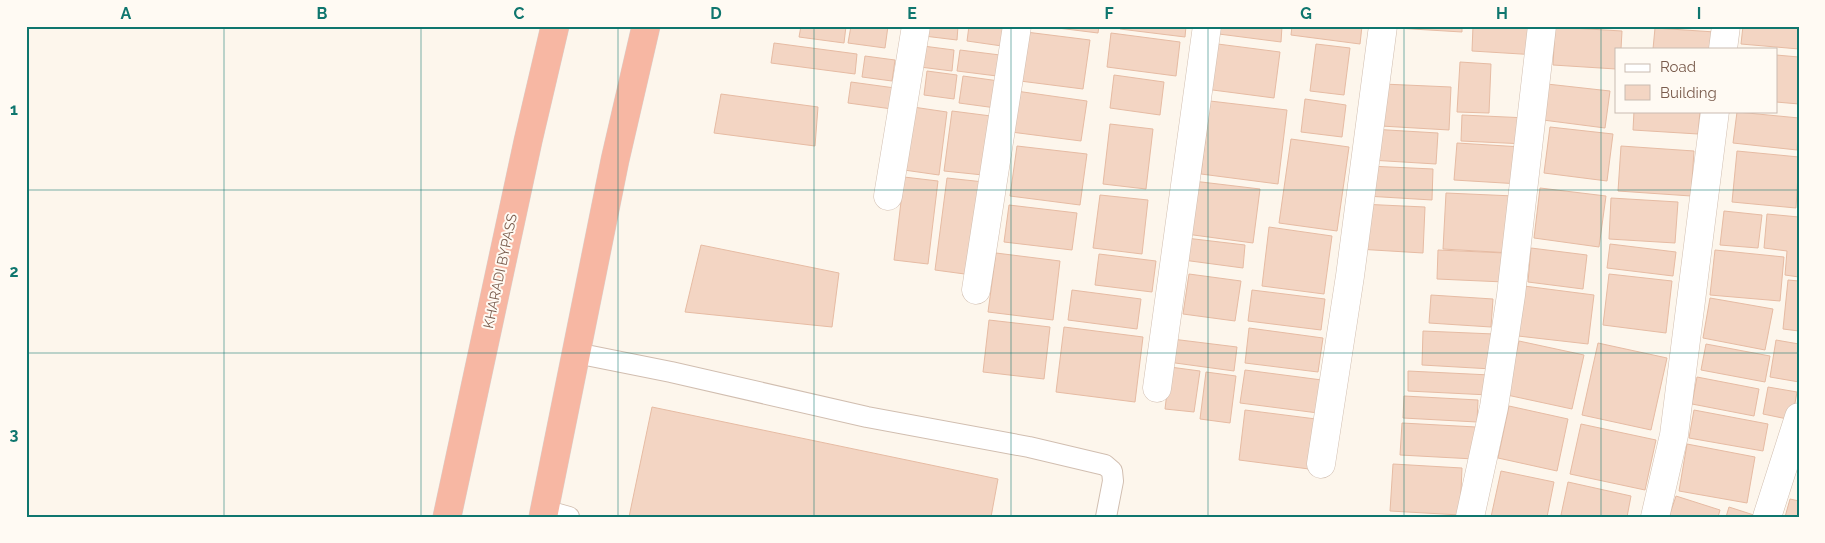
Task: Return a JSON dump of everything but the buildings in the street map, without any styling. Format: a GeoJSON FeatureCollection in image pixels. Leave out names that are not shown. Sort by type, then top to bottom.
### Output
{"type":"FeatureCollection","features":[{"type":"Feature","properties":{"kind":"highway","name":"KHARADI BYPASS"},"geometry":{"type":"LineString","coordinates":[[446,517],[554,26]]}},
{"type":"Feature","properties":{"kind":"highway"},"geometry":{"type":"LineString","coordinates":[[552,515],[576,353],[615,160],[646,26]]}},
{"type":"Feature","properties":{"kind":"street"},"geometry":{"type":"LineString","coordinates":[[888,196],[916,26]]}},
{"type":"Feature","properties":{"kind":"street"},"geometry":{"type":"LineString","coordinates":[[976,290],[1017,26]]}},
{"type":"Feature","properties":{"kind":"street"},"geometry":{"type":"LineString","coordinates":[[1157,388],[1207,26]]}},
{"type":"Feature","properties":{"kind":"street"},"geometry":{"type":"LineString","coordinates":[[1321,464],[1350,276],[1383,26]]}},
{"type":"Feature","properties":{"kind":"street"},"geometry":{"type":"LineString","coordinates":[[1470,517],[1494,407],[1511,295],[1542,26]]}},
{"type":"Feature","properties":{"kind":"street"},"geometry":{"type":"LineString","coordinates":[[1723,48],[1726,26]]}},
{"type":"Feature","properties":{"kind":"street"},"geometry":{"type":"LineString","coordinates":[[1655,517],[1674,435],[1715,112]]}},
{"type":"Feature","properties":{"kind":"street"},"geometry":{"type":"LineString","coordinates":[[1767,517],[1799,416]]}},
{"type":"Feature","properties":{"kind":"lane"},"geometry":{"type":"LineString","coordinates":[[576,353],[670,372],[867,417],[1029,447],[1105,465],[1112,471],[1113,481],[1106,517]]}}]}
